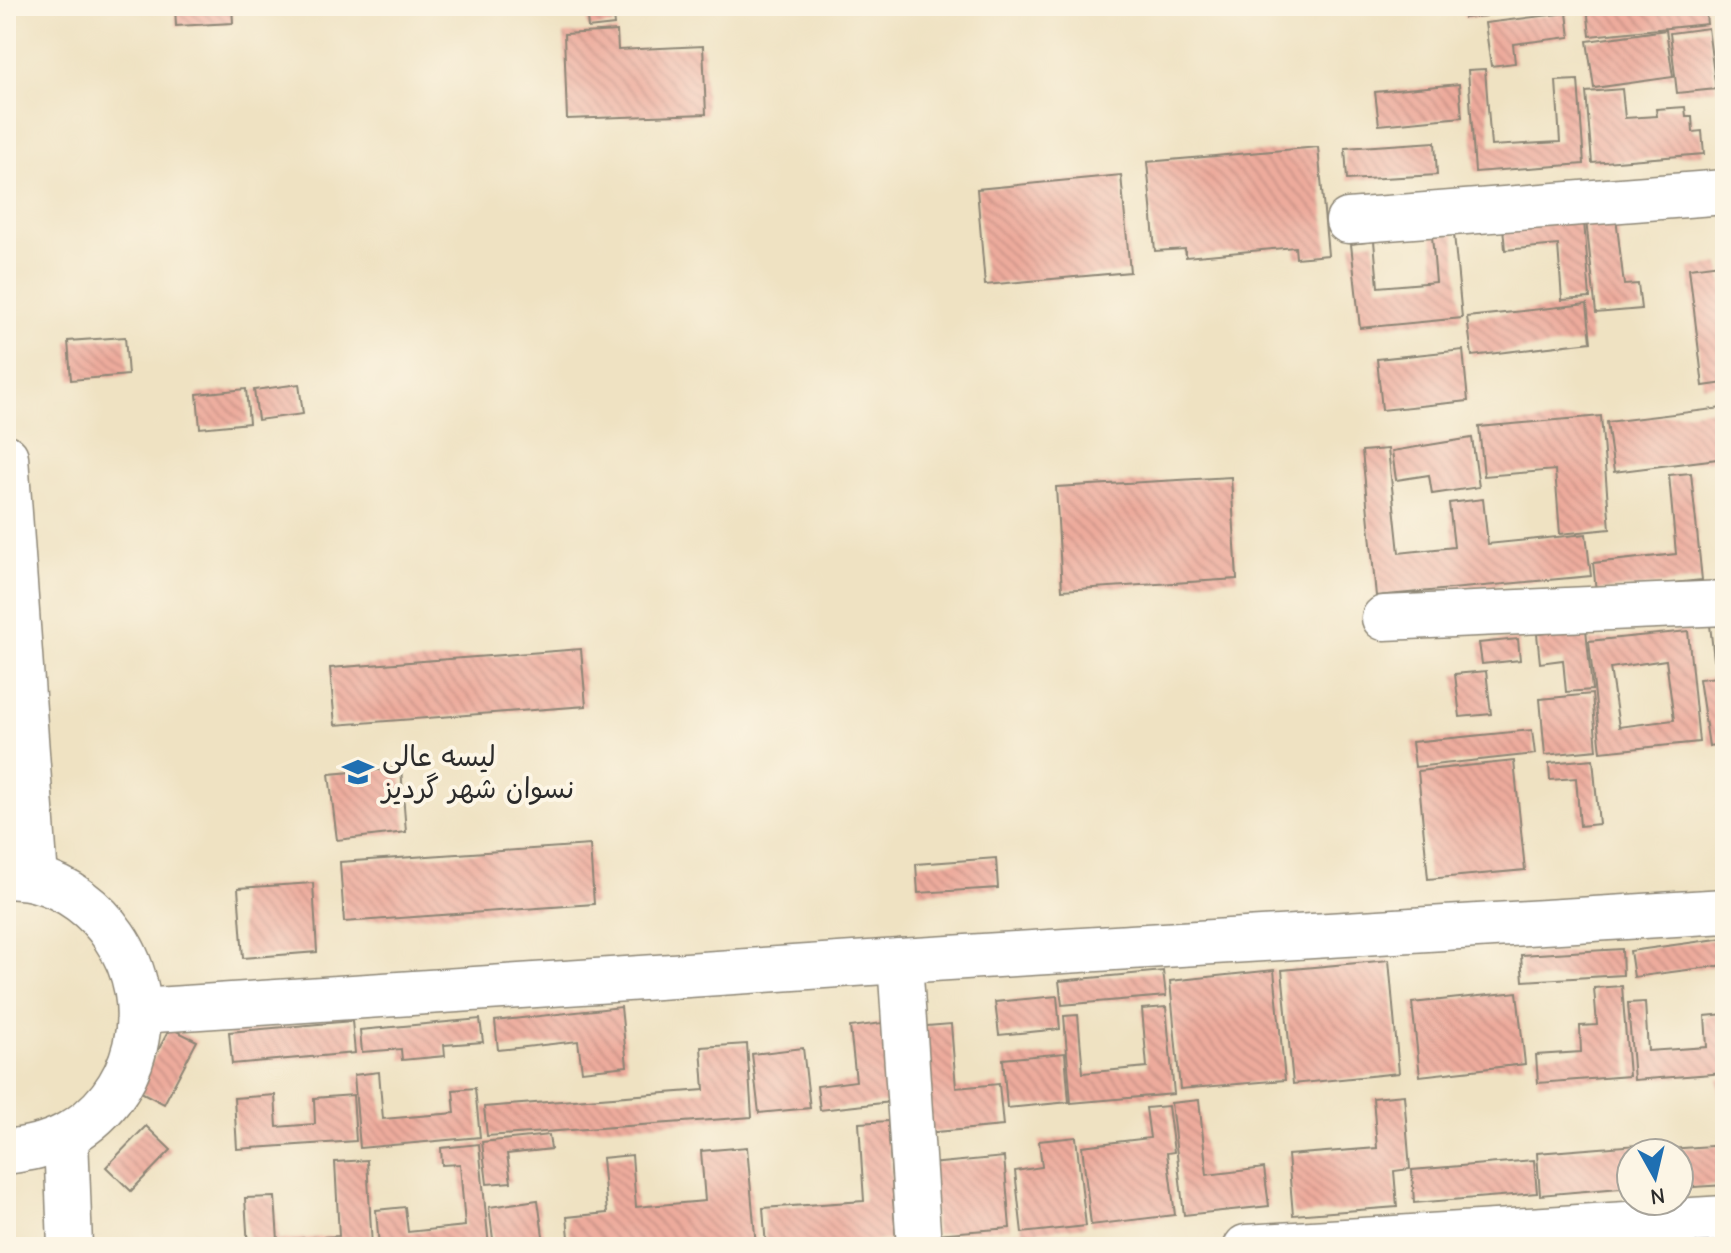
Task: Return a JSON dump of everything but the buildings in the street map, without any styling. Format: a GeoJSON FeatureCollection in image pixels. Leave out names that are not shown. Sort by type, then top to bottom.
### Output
{"type":"FeatureCollection","features":[{"type":"Feature","properties":{"kind":"street"},"geometry":{"type":"LineString","coordinates":[[1348,221],[1725,192]]}},
{"type":"Feature","properties":{"kind":"street"},"geometry":{"type":"LineString","coordinates":[[6,457],[21,878],[73,895],[103,920],[126,953],[138,990],[140,1025],[132,1059],[117,1090],[94,1116],[66,1136],[34,1148],[6,1152]]}},
{"type":"Feature","properties":{"kind":"street"},"geometry":{"type":"LineString","coordinates":[[1384,618],[1725,603]]}},
{"type":"Feature","properties":{"kind":"street"},"geometry":{"type":"LineString","coordinates":[[139,1011],[1725,911]]}},
{"type":"Feature","properties":{"kind":"street"},"geometry":{"type":"LineString","coordinates":[[900,961],[919,1247]]}},
{"type":"Feature","properties":{"kind":"street"},"geometry":{"type":"LineString","coordinates":[[66,1136],[70,1247]]}},
{"type":"Feature","properties":{"kind":"street"},"geometry":{"type":"LineString","coordinates":[[1246,1247],[1725,1218]]}},
{"type":"Feature","properties":{"kind":"place","name":"لیسه عالی نسوان شهر گردیز"},"geometry":{"type":"Point","coordinates":[358,772]}}]}
